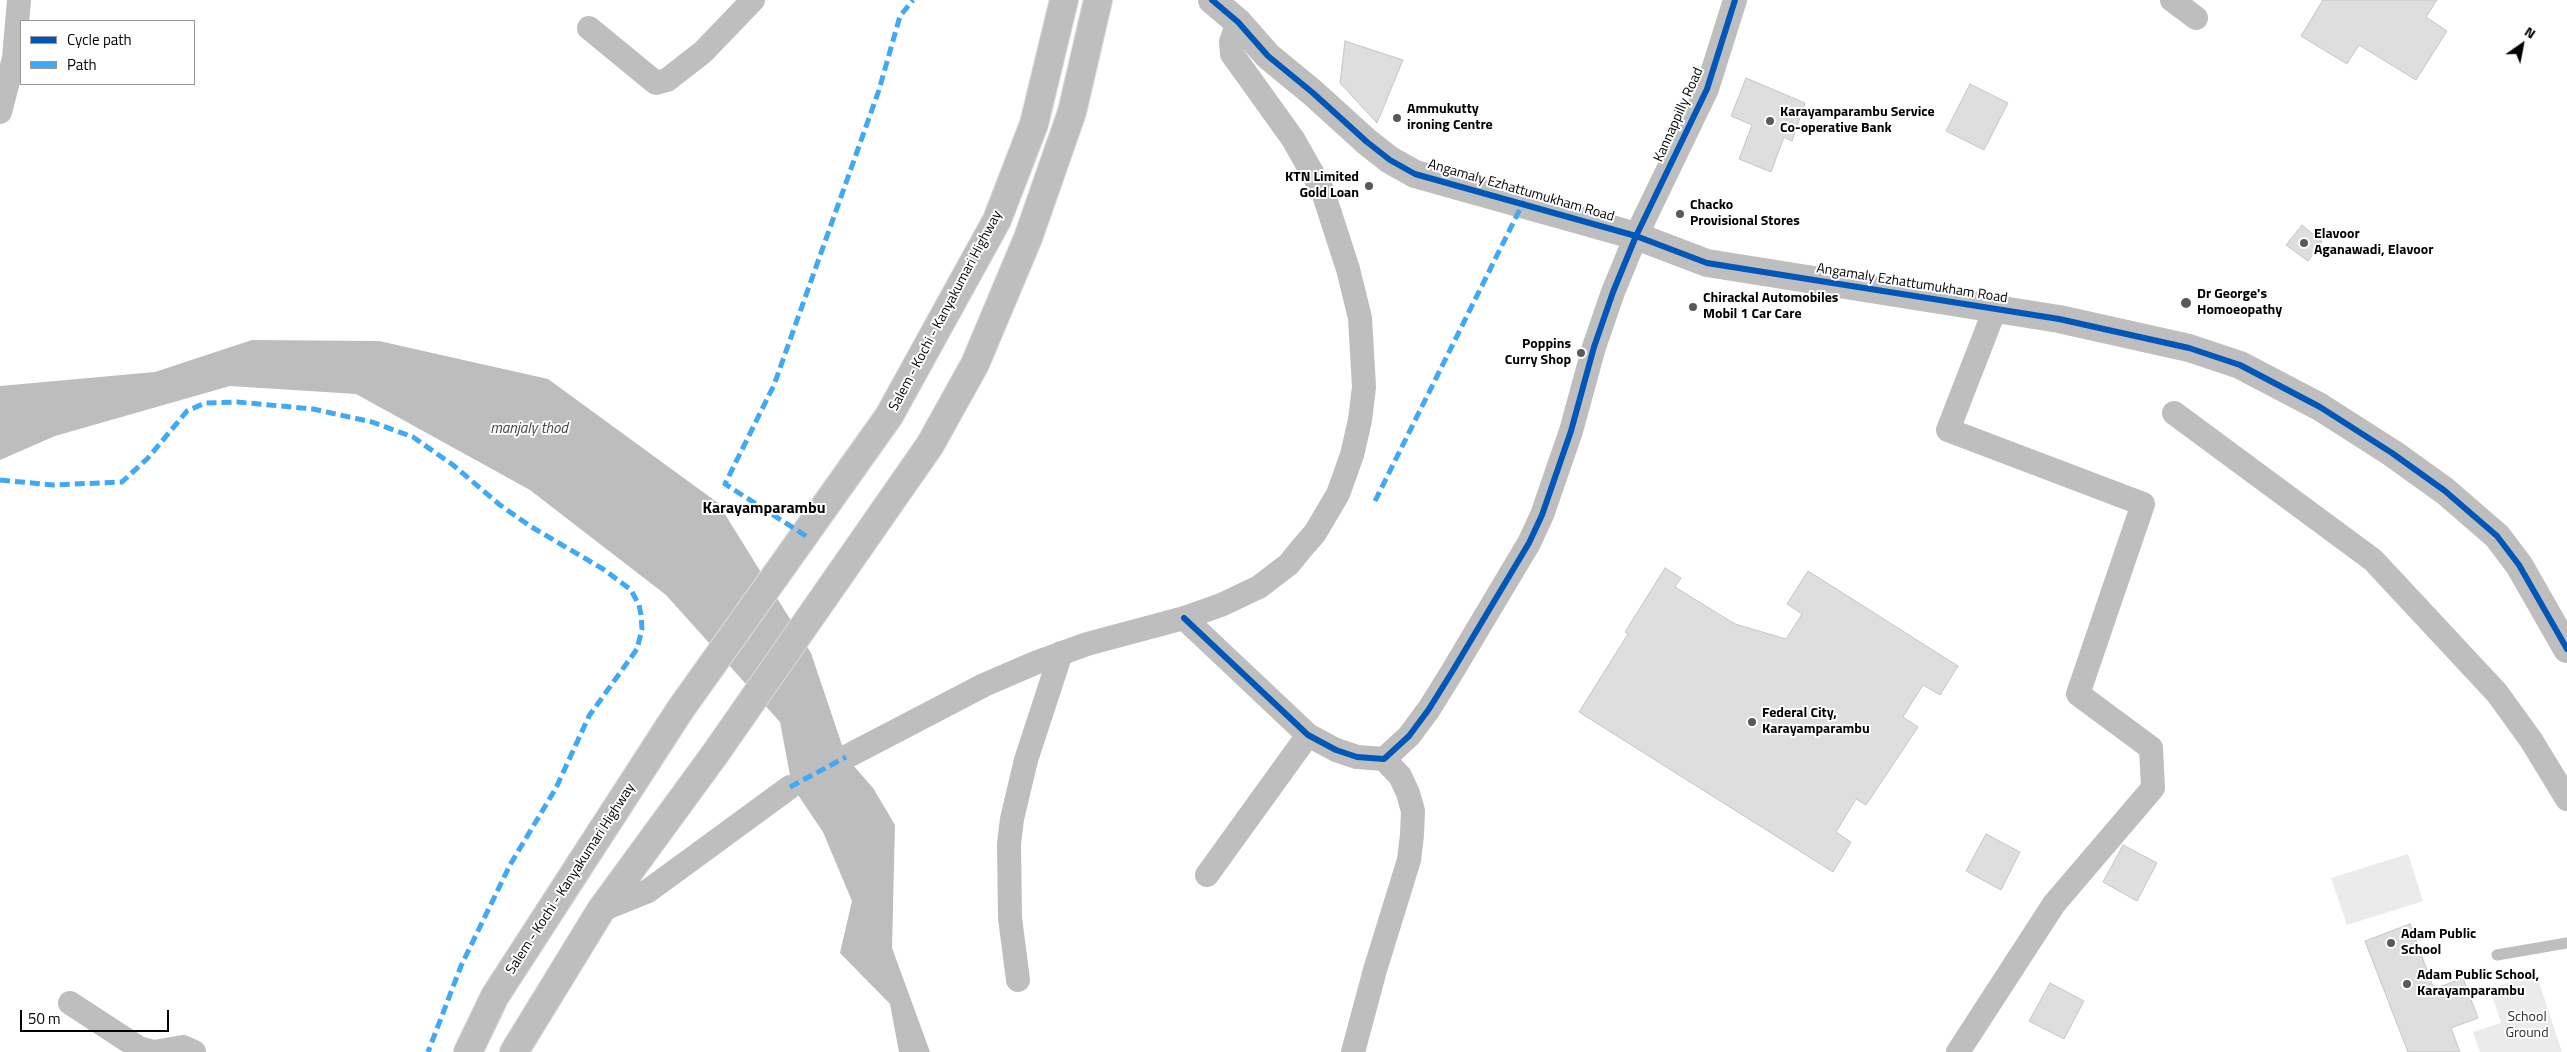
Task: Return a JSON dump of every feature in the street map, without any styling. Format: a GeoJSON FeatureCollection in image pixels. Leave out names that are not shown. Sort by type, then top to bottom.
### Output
{"type":"FeatureCollection","features":[{"type":"Feature","properties":{"kind":"main road","name":"Salem - Kochi - Kanyakumari Highway"},"geometry":{"type":"LineString","coordinates":[[468,1052],[495,996],[680,710],[818,518],[888,416],[997,220],[1034,124],[1064,0]]}},
{"type":"Feature","properties":{"kind":"main road"},"geometry":{"type":"LineString","coordinates":[[514,1052],[601,910],[715,754],[930,445],[975,364],[1028,238],[1072,112],[1098,0]]}},
{"type":"Feature","properties":{"kind":"main road","name":"Angamaly Ezhattumukham Road"},"geometry":{"type":"LineString","coordinates":[[1212,0],[1238,22],[1268,56],[1313,93],[1367,142],[1390,160],[1415,174],[1636,236],[1707,263],[2059,319],[2189,348],[2240,365],[2320,407],[2392,453],[2437,486],[2497,536],[2519,566],[2567,649]]}},
{"type":"Feature","properties":{"kind":"street"},"geometry":{"type":"LineString","coordinates":[[0,112],[14,58],[19,0]]}},
{"type":"Feature","properties":{"kind":"street"},"geometry":{"type":"LineString","coordinates":[[589,28],[656,83],[667,80],[703,52],[753,0]]}},
{"type":"Feature","properties":{"kind":"street","name":"Kannappilly Road"},"geometry":{"type":"LineString","coordinates":[[1384,759],[1409,736],[1429,710],[1532,536],[1553,487],[1594,347],[1636,236],[1707,88],[1734,0]]}},
{"type":"Feature","properties":{"kind":"street"},"geometry":{"type":"LineString","coordinates":[[2172,0],[2196,18]]}},
{"type":"Feature","properties":{"kind":"street"},"geometry":{"type":"LineString","coordinates":[[846,757],[984,686],[1061,653],[1184,618],[1221,605],[1259,587],[1289,564],[1315,533],[1338,494],[1352,455],[1360,420],[1364,388],[1360,318],[1334,220],[1323,192],[1293,139],[1235,60],[1230,48],[1238,22]]}},
{"type":"Feature","properties":{"kind":"street"},"geometry":{"type":"LineString","coordinates":[[1958,1052],[2054,904],[2153,788],[2151,748],[2078,694],[2143,504],[1948,430],[1995,309]]}},
{"type":"Feature","properties":{"kind":"street"},"geometry":{"type":"LineString","coordinates":[[2174,413],[2373,560],[2497,693],[2531,740],[2567,799]]}},
{"type":"Feature","properties":{"kind":"street"},"geometry":{"type":"LineString","coordinates":[[1184,618],[1308,735],[1336,750],[1357,757],[1384,759],[1400,776],[1408,793],[1413,811],[1409,860],[1353,1052]]}},
{"type":"Feature","properties":{"kind":"street"},"geometry":{"type":"LineString","coordinates":[[1018,980],[1010,918],[1009,844],[1012,819],[1026,760],[1061,653]]}},
{"type":"Feature","properties":{"kind":"street"},"geometry":{"type":"LineString","coordinates":[[1207,875],[1308,735]]}},
{"type":"Feature","properties":{"kind":"street"},"geometry":{"type":"LineString","coordinates":[[601,910],[648,891],[790,787]]}},
{"type":"Feature","properties":{"kind":"street"},"geometry":{"type":"LineString","coordinates":[[70,1003],[139,1048],[154,1052],[183,1047],[194,1052]]}},
{"type":"Feature","properties":{"kind":"lane"},"geometry":{"type":"LineString","coordinates":[[2497,955],[2567,943]]}},
{"type":"Feature","properties":{"kind":"green space"},"geometry":{"type":"Polygon","coordinates":[[[2408,854],[2423,901],[2347,925],[2331,878],[2408,854]]]}},
{"type":"Feature","properties":{"kind":"green space","name":"School Ground"},"geometry":{"type":"Polygon","coordinates":[[[2536,973],[2562,1052],[2480,1052],[2473,1032],[2501,1023],[2490,989],[2536,973]]]}},
{"type":"Feature","properties":{"kind":"water","name":"manjaly thod"},"geometry":{"type":"Polygon","coordinates":[[[252,340],[379,341],[548,379],[718,503],[811,653],[846,757],[873,788],[895,825],[892,948],[930,1052],[899,1052],[890,1004],[840,953],[852,901],[823,832],[792,786],[780,722],[666,595],[530,490],[356,394],[230,386],[55,436],[0,460],[0,386],[155,372],[252,340]]]}},
{"type":"Feature","properties":{"kind":"building"},"geometry":{"type":"Polygon","coordinates":[[[2323,0],[2437,0],[2426,17],[2447,31],[2416,80],[2359,45],[2347,64],[2301,36],[2323,0]]]}},
{"type":"Feature","properties":{"kind":"building"},"geometry":{"type":"Polygon","coordinates":[[[1345,41],[1403,60],[1377,123],[1340,83],[1345,41]]]}},
{"type":"Feature","properties":{"kind":"building","name":"Karayamparambu Service Co-operative Bank"},"geometry":{"type":"Polygon","coordinates":[[[1746,78],[1805,103],[1792,141],[1784,137],[1771,172],[1739,159],[1752,125],[1731,116],[1746,78]]]}},
{"type":"Feature","properties":{"kind":"building"},"geometry":{"type":"Polygon","coordinates":[[[1970,84],[2008,103],[1984,150],[1946,131],[1970,84]]]}},
{"type":"Feature","properties":{"kind":"building","name":"Elavoor Aganawadi, Elavoor"},"geometry":{"type":"Polygon","coordinates":[[[2302,225],[2322,242],[2308,261],[2286,245],[2302,225]]]}},
{"type":"Feature","properties":{"kind":"building","name":"Federal City, Karayamparambu"},"geometry":{"type":"Polygon","coordinates":[[[1665,568],[1681,578],[1675,587],[1735,624],[1786,639],[1802,614],[1787,604],[1808,571],[1958,666],[1940,695],[1923,685],[1903,717],[1918,727],[1866,805],[1856,799],[1836,832],[1851,842],[1833,872],[1579,712],[1628,634],[1625,632],[1665,568]]]}},
{"type":"Feature","properties":{"kind":"building"},"geometry":{"type":"Polygon","coordinates":[[[1986,834],[2020,852],[2001,890],[1966,871],[1986,834]]]}},
{"type":"Feature","properties":{"kind":"building"},"geometry":{"type":"Polygon","coordinates":[[[2123,845],[2157,863],[2137,901],[2103,882],[2123,845]]]}},
{"type":"Feature","properties":{"kind":"building","name":"Adam Public School, Karayamparambu"},"geometry":{"type":"Polygon","coordinates":[[[2410,924],[2434,989],[2463,978],[2478,1018],[2451,1028],[2460,1052],[2408,1052],[2365,941],[2410,924]]]}},
{"type":"Feature","properties":{"kind":"building"},"geometry":{"type":"Polygon","coordinates":[[[2050,983],[2084,1001],[2064,1039],[2029,1021],[2050,983]]]}},
{"type":"Feature","properties":{"kind":"marked path"},"geometry":{"type":"LineString","coordinates":[[806,536],[725,484],[774,385],[879,90],[900,16],[913,0]]}},
{"type":"Feature","properties":{"kind":"marked path"},"geometry":{"type":"LineString","coordinates":[[1375,501],[1524,201]]}},
{"type":"Feature","properties":{"kind":"marked path"},"geometry":{"type":"LineString","coordinates":[[0,480],[53,485],[122,482],[148,458],[187,411],[205,403],[237,402],[313,409],[372,422],[413,437],[453,465],[500,505],[530,526],[603,569],[631,590],[639,605],[641,615],[642,629],[637,649],[589,716],[556,788],[510,865],[461,966],[428,1052]]}},
{"type":"Feature","properties":{"kind":"marked path"},"geometry":{"type":"LineString","coordinates":[[790,787],[846,757]]}},
{"type":"Feature","properties":{"kind":"cycle path"},"geometry":{"type":"LineString","coordinates":[[1212,0],[1238,22],[1268,56],[1313,93],[1367,142],[1390,160],[1415,174],[1636,236],[1707,263],[2059,319],[2189,348],[2240,365],[2320,407],[2392,453],[2445,491],[2497,536],[2519,565],[2567,649]]}},
{"type":"Feature","properties":{"kind":"cycle path"},"geometry":{"type":"LineString","coordinates":[[1184,618],[1308,735],[1336,750],[1357,757],[1384,759],[1409,736],[1429,709],[1452,672],[1529,543],[1542,515],[1571,431],[1594,347],[1613,292],[1636,236],[1707,89],[1735,0]]}},
{"type":"Feature","properties":{"kind":"place","name":"Ammukutty ironing Centre"},"geometry":{"type":"Point","coordinates":[1397,118]}},
{"type":"Feature","properties":{"kind":"place","name":"Karayamparambu Service Co-operative Bank"},"geometry":{"type":"Point","coordinates":[1770,121]}},
{"type":"Feature","properties":{"kind":"place","name":"KTN Limited Gold Loan"},"geometry":{"type":"Point","coordinates":[1369,186]}},
{"type":"Feature","properties":{"kind":"place","name":"Chacko Provisional Stores"},"geometry":{"type":"Point","coordinates":[1680,214]}},
{"type":"Feature","properties":{"kind":"place","name":"Elavoor Aganawadi, Elavoor"},"geometry":{"type":"Point","coordinates":[2304,243]}},
{"type":"Feature","properties":{"kind":"place","name":"Dr George's Homoeopathy"},"geometry":{"type":"Point","coordinates":[2186,303]}},
{"type":"Feature","properties":{"kind":"place","name":"Chirackal Automobiles Mobil 1 Car Care"},"geometry":{"type":"Point","coordinates":[1693,307]}},
{"type":"Feature","properties":{"kind":"place","name":"Poppins Curry Shop"},"geometry":{"type":"Point","coordinates":[1581,353]}},
{"type":"Feature","properties":{"kind":"place","name":"Federal City, Karayamparambu"},"geometry":{"type":"Point","coordinates":[1752,722]}},
{"type":"Feature","properties":{"kind":"place","name":"Adam Public School"},"geometry":{"type":"Point","coordinates":[2391,943]}},
{"type":"Feature","properties":{"kind":"place","name":"Adam Public School, Karayamparambu"},"geometry":{"type":"Point","coordinates":[2407,984]}},
{"type":"Feature","properties":{"kind":"district","name":"Karayamparambu"},"geometry":{"type":"Point","coordinates":[764,509]}}]}
